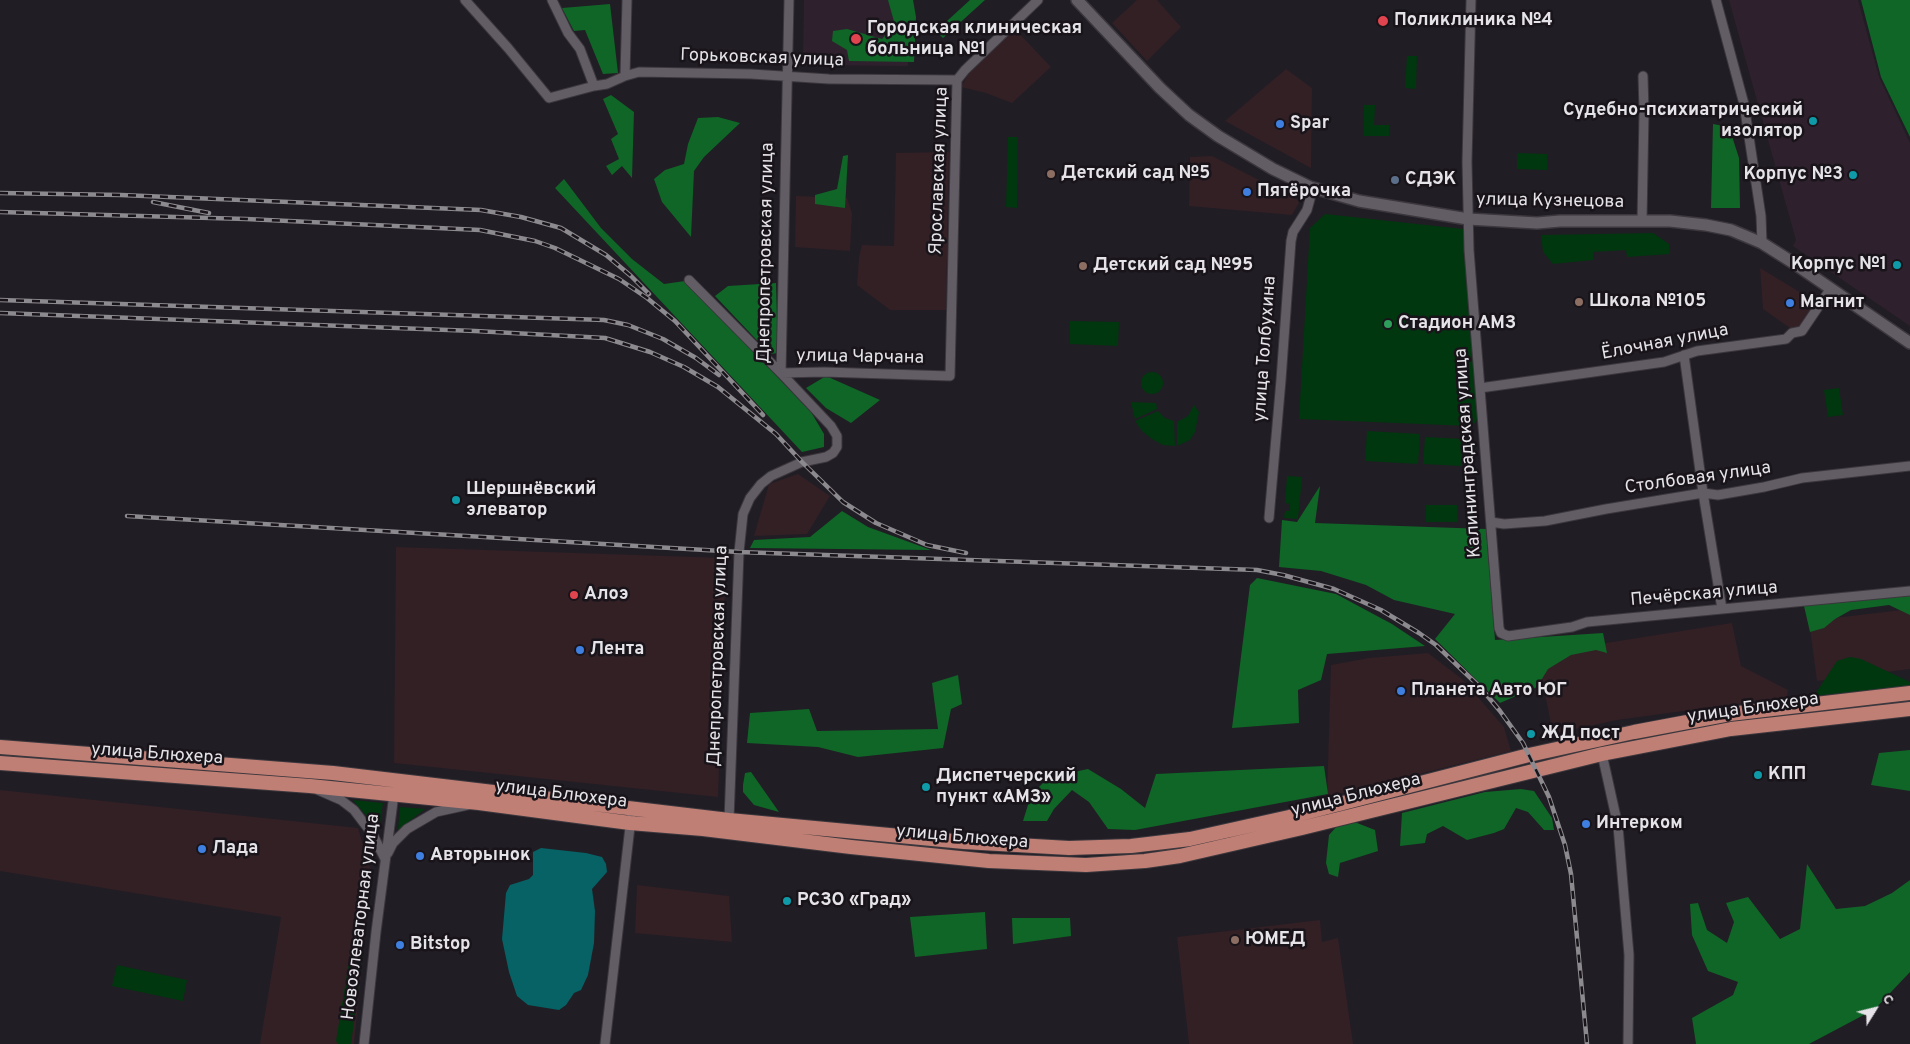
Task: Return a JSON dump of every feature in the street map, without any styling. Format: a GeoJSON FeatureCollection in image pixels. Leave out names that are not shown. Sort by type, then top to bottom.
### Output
{"type":"FeatureCollection","features":[{"type":"Feature","properties":{"kind":"main road","name":"улица Блюхера"},"geometry":{"type":"LineString","coordinates":[[0,763],[394,794],[630,823],[729,826],[1069,848],[1131,846],[1190,838],[1289,816],[1634,732],[1730,714],[1910,693]]}},
{"type":"Feature","properties":{"kind":"main road","name":"улица Блюхера"},"geometry":{"type":"LineString","coordinates":[[0,747],[332,773],[632,808],[851,847],[989,861],[1086,865],[1145,861],[1180,856],[1602,754],[1732,728],[1910,709]]}},
{"type":"Feature","properties":{"kind":"street","name":"Горьковская улица"},"geometry":{"type":"LineString","coordinates":[[465,0],[549,98],[607,84],[639,72],[957,80]]}},
{"type":"Feature","properties":{"kind":"street"},"geometry":{"type":"LineString","coordinates":[[552,0],[568,33],[580,49],[594,86]]}},
{"type":"Feature","properties":{"kind":"street"},"geometry":{"type":"LineString","coordinates":[[625,76],[627,0]]}},
{"type":"Feature","properties":{"kind":"street","name":"Днепропетровская улица"},"geometry":{"type":"LineString","coordinates":[[729,826],[739,552],[743,514],[750,498],[761,484],[771,476],[802,462],[826,457],[834,453],[837,447],[837,436],[831,426],[781,373],[789,0]]}},
{"type":"Feature","properties":{"kind":"street","name":"Ярославская улица"},"geometry":{"type":"LineString","coordinates":[[950,376],[957,80],[1038,0]]}},
{"type":"Feature","properties":{"kind":"street","name":"улица Кузнецова"},"geometry":{"type":"LineString","coordinates":[[1077,0],[1160,88],[1189,115],[1226,141],[1273,169],[1313,188],[1359,201],[1468,219],[1537,223],[1560,221],[1642,221],[1688,223],[1731,230],[1762,243],[1910,343]]}},
{"type":"Feature","properties":{"kind":"street","name":"Калининградская улица"},"geometry":{"type":"LineString","coordinates":[[1471,0],[1467,162],[1469,250],[1498,628],[1501,633]]}},
{"type":"Feature","properties":{"kind":"street"},"geometry":{"type":"LineString","coordinates":[[1716,0],[1744,104],[1761,216],[1762,243]]}},
{"type":"Feature","properties":{"kind":"street"},"geometry":{"type":"LineString","coordinates":[[1642,221],[1643,76]]}},
{"type":"Feature","properties":{"kind":"street","name":"улица Толбухина"},"geometry":{"type":"LineString","coordinates":[[1269,518],[1281,380],[1290,241],[1293,232],[1308,210],[1313,188]]}},
{"type":"Feature","properties":{"kind":"street","name":"улица Чарчана"},"geometry":{"type":"LineString","coordinates":[[690,280],[781,373],[824,372],[950,376]]}},
{"type":"Feature","properties":{"kind":"street","name":"Ёлочная улица"},"geometry":{"type":"LineString","coordinates":[[1480,388],[1664,362],[1697,351],[1786,339],[1792,333],[1802,331],[1831,288]]}},
{"type":"Feature","properties":{"kind":"street"},"geometry":{"type":"LineString","coordinates":[[1684,355],[1703,493],[1722,610]]}},
{"type":"Feature","properties":{"kind":"street","name":"Столбовая улица"},"geometry":{"type":"LineString","coordinates":[[1491,522],[1504,524],[1545,521],[1703,493],[1718,495],[1764,488],[1802,478],[1910,466]]}},
{"type":"Feature","properties":{"kind":"street","name":"Печёрская улица"},"geometry":{"type":"LineString","coordinates":[[1501,633],[1508,636],[1572,627],[1587,622],[1910,591]]}},
{"type":"Feature","properties":{"kind":"street"},"geometry":{"type":"LineString","coordinates":[[1602,754],[1618,826],[1629,955],[1628,1044]]}},
{"type":"Feature","properties":{"kind":"street"},"geometry":{"type":"LineString","coordinates":[[310,786],[341,800],[354,810],[373,835],[385,860]]}},
{"type":"Feature","properties":{"kind":"street","name":"Новоэлеваторная улица"},"geometry":{"type":"LineString","coordinates":[[364,1044],[394,794]]}},
{"type":"Feature","properties":{"kind":"street"},"geometry":{"type":"LineString","coordinates":[[385,860],[393,843],[407,829],[436,812],[479,803]]}},
{"type":"Feature","properties":{"kind":"street"},"geometry":{"type":"LineString","coordinates":[[605,1044],[632,808]]}},
{"type":"Feature","properties":{"kind":"shaded area","name":"Городская клиническая больница №1"},"geometry":{"type":"Polygon","coordinates":[[[804,0],[901,0],[909,18],[908,66],[818,65],[818,61],[803,60],[804,0]]]}},
{"type":"Feature","properties":{"kind":"shaded area"},"geometry":{"type":"Polygon","coordinates":[[[1137,0],[1157,0],[1181,27],[1147,61],[1112,23],[1137,0]]]}},
{"type":"Feature","properties":{"kind":"shaded area"},"geometry":{"type":"Polygon","coordinates":[[[1729,0],[1858,0],[1879,77],[1910,143],[1910,326],[1793,246],[1796,240],[1729,0]]]}},
{"type":"Feature","properties":{"kind":"shaded area"},"geometry":{"type":"Polygon","coordinates":[[[1014,28],[1051,67],[1012,103],[986,93],[961,87],[968,75],[1014,28]]]}},
{"type":"Feature","properties":{"kind":"shaded area"},"geometry":{"type":"Polygon","coordinates":[[[1286,69],[1312,88],[1311,168],[1225,121],[1286,69]]]}},
{"type":"Feature","properties":{"kind":"shaded area"},"geometry":{"type":"Polygon","coordinates":[[[949,152],[946,310],[890,310],[857,285],[862,245],[894,246],[896,153],[949,152]]]}},
{"type":"Feature","properties":{"kind":"shaded area"},"geometry":{"type":"Polygon","coordinates":[[[1212,156],[1300,201],[1292,215],[1189,206],[1190,157],[1212,156]]]}},
{"type":"Feature","properties":{"kind":"shaded area"},"geometry":{"type":"Polygon","coordinates":[[[796,196],[847,198],[852,213],[850,251],[795,247],[796,196]]]}},
{"type":"Feature","properties":{"kind":"shaded area"},"geometry":{"type":"Polygon","coordinates":[[[1760,268],[1818,303],[1797,333],[1763,309],[1760,268]]]}},
{"type":"Feature","properties":{"kind":"shaded area"},"geometry":{"type":"Polygon","coordinates":[[[798,474],[830,496],[807,534],[754,536],[769,484],[798,474]]]}},
{"type":"Feature","properties":{"kind":"shaded area"},"geometry":{"type":"Polygon","coordinates":[[[396,547],[726,558],[718,797],[394,763],[396,547]]]}},
{"type":"Feature","properties":{"kind":"shaded area"},"geometry":{"type":"Polygon","coordinates":[[[1910,609],[1910,669],[1817,681],[1809,621],[1910,609]]]}},
{"type":"Feature","properties":{"kind":"shaded area"},"geometry":{"type":"Polygon","coordinates":[[[1732,623],[1741,666],[1788,690],[1787,697],[1617,720],[1553,734],[1537,654],[1732,623]]]}},
{"type":"Feature","properties":{"kind":"shaded area"},"geometry":{"type":"Polygon","coordinates":[[[1428,653],[1462,679],[1504,727],[1511,751],[1327,797],[1331,665],[1369,658],[1428,653]]]}},
{"type":"Feature","properties":{"kind":"shaded area"},"geometry":{"type":"Polygon","coordinates":[[[0,790],[358,828],[371,871],[354,1044],[260,1044],[281,917],[0,871],[0,790]]]}},
{"type":"Feature","properties":{"kind":"shaded area"},"geometry":{"type":"Polygon","coordinates":[[[637,885],[729,896],[732,942],[635,933],[637,885]]]}},
{"type":"Feature","properties":{"kind":"shaded area"},"geometry":{"type":"Polygon","coordinates":[[[1320,920],[1322,942],[1338,938],[1353,1044],[1189,1044],[1177,937],[1320,920]]]}},
{"type":"Feature","properties":{"kind":"green space"},"geometry":{"type":"Polygon","coordinates":[[[888,0],[913,0],[916,17],[914,62],[849,61],[847,50],[832,41],[833,31],[847,29],[882,39],[895,25],[888,0]]]}},
{"type":"Feature","properties":{"kind":"green space"},"geometry":{"type":"Polygon","coordinates":[[[970,0],[985,0],[943,38],[936,31],[970,0]]]}},
{"type":"Feature","properties":{"kind":"green space"},"geometry":{"type":"Polygon","coordinates":[[[1861,0],[1910,0],[1910,137],[1881,77],[1861,0]]]}},
{"type":"Feature","properties":{"kind":"green space"},"geometry":{"type":"Polygon","coordinates":[[[610,4],[618,73],[603,74],[585,30],[574,31],[562,8],[610,4]]]}},
{"type":"Feature","properties":{"kind":"green space"},"geometry":{"type":"Polygon","coordinates":[[[1407,56],[1417,56],[1416,89],[1405,88],[1407,56]]]}},
{"type":"Feature","properties":{"kind":"green space"},"geometry":{"type":"Polygon","coordinates":[[[611,95],[634,112],[632,178],[622,166],[612,175],[606,166],[619,159],[611,139],[618,134],[603,99],[611,95]]]}},
{"type":"Feature","properties":{"kind":"green space"},"geometry":{"type":"Polygon","coordinates":[[[1364,105],[1375,105],[1374,125],[1389,125],[1389,136],[1364,136],[1364,105]]]}},
{"type":"Feature","properties":{"kind":"green space"},"geometry":{"type":"Polygon","coordinates":[[[718,117],[740,123],[704,157],[694,171],[691,237],[662,202],[654,179],[665,170],[684,164],[688,144],[698,118],[718,117]]]}},
{"type":"Feature","properties":{"kind":"green space"},"geometry":{"type":"Polygon","coordinates":[[[1713,124],[1729,127],[1739,158],[1740,208],[1711,208],[1713,124]]]}},
{"type":"Feature","properties":{"kind":"green space"},"geometry":{"type":"Polygon","coordinates":[[[1008,137],[1018,137],[1017,208],[1006,207],[1008,137]]]}},
{"type":"Feature","properties":{"kind":"green space"},"geometry":{"type":"Polygon","coordinates":[[[1517,153],[1547,154],[1547,170],[1517,169],[1517,153]]]}},
{"type":"Feature","properties":{"kind":"green space"},"geometry":{"type":"Polygon","coordinates":[[[848,155],[845,208],[815,204],[815,195],[837,189],[843,156],[848,155]]]}},
{"type":"Feature","properties":{"kind":"green space"},"geometry":{"type":"Polygon","coordinates":[[[564,179],[601,228],[632,259],[664,284],[685,281],[811,412],[824,434],[824,447],[802,452],[555,188],[564,179]]]}},
{"type":"Feature","properties":{"kind":"green space","name":"Стадион АМЗ"},"geometry":{"type":"Polygon","coordinates":[[[1325,214],[1463,229],[1466,231],[1478,418],[1475,423],[1469,426],[1299,419],[1310,228],[1325,214]]]}},
{"type":"Feature","properties":{"kind":"green space"},"geometry":{"type":"Polygon","coordinates":[[[1653,233],[1669,244],[1670,254],[1627,257],[1626,250],[1593,252],[1593,260],[1553,264],[1543,252],[1541,235],[1653,233]]]}},
{"type":"Feature","properties":{"kind":"green space"},"geometry":{"type":"Polygon","coordinates":[[[776,283],[778,353],[770,354],[715,296],[728,286],[776,283]]]}},
{"type":"Feature","properties":{"kind":"green space"},"geometry":{"type":"Polygon","coordinates":[[[1070,321],[1119,322],[1118,346],[1070,344],[1070,321]]]}},
{"type":"Feature","properties":{"kind":"green space"},"geometry":{"type":"Polygon","coordinates":[[[1152,372],[1160,375],[1163,383],[1160,391],[1152,394],[1144,391],[1141,383],[1144,375],[1152,372]]]}},
{"type":"Feature","properties":{"kind":"green space"},"geometry":{"type":"Polygon","coordinates":[[[826,376],[880,400],[851,423],[826,408],[806,388],[826,376]]]}},
{"type":"Feature","properties":{"kind":"green space"},"geometry":{"type":"Polygon","coordinates":[[[1839,388],[1843,415],[1828,417],[1824,390],[1839,388]]]}},
{"type":"Feature","properties":{"kind":"green space"},"geometry":{"type":"Polygon","coordinates":[[[1131,402],[1156,403],[1157,409],[1135,419],[1131,402]]]}},
{"type":"Feature","properties":{"kind":"green space"},"geometry":{"type":"Polygon","coordinates":[[[1194,405],[1199,412],[1195,432],[1190,440],[1177,446],[1177,422],[1188,416],[1194,405]]]}},
{"type":"Feature","properties":{"kind":"green space"},"geometry":{"type":"Polygon","coordinates":[[[1158,411],[1165,418],[1174,421],[1175,446],[1163,445],[1152,439],[1142,431],[1135,421],[1158,411]]]}},
{"type":"Feature","properties":{"kind":"green space"},"geometry":{"type":"Polygon","coordinates":[[[1367,431],[1420,434],[1418,464],[1365,461],[1367,431]]]}},
{"type":"Feature","properties":{"kind":"green space"},"geometry":{"type":"Polygon","coordinates":[[[1425,437],[1463,439],[1462,466],[1423,464],[1425,437]]]}},
{"type":"Feature","properties":{"kind":"green space"},"geometry":{"type":"Polygon","coordinates":[[[1287,476],[1302,477],[1298,519],[1284,518],[1285,511],[1290,511],[1290,504],[1285,503],[1287,476]]]}},
{"type":"Feature","properties":{"kind":"green space"},"geometry":{"type":"Polygon","coordinates":[[[1320,486],[1315,523],[1486,529],[1495,640],[1603,633],[1607,653],[1596,650],[1571,655],[1548,669],[1537,687],[1500,703],[1435,639],[1455,614],[1394,600],[1366,585],[1321,571],[1279,567],[1282,520],[1297,522],[1320,486]]]}},
{"type":"Feature","properties":{"kind":"green space"},"geometry":{"type":"Polygon","coordinates":[[[1426,505],[1457,505],[1458,522],[1426,522],[1426,505]]]}},
{"type":"Feature","properties":{"kind":"green space"},"geometry":{"type":"Polygon","coordinates":[[[842,511],[868,527],[931,550],[750,548],[754,540],[810,537],[842,511]]]}},
{"type":"Feature","properties":{"kind":"green space"},"geometry":{"type":"Polygon","coordinates":[[[1257,578],[1336,594],[1392,624],[1425,646],[1327,654],[1321,680],[1298,690],[1299,723],[1232,728],[1250,585],[1257,578]]]}},
{"type":"Feature","properties":{"kind":"green space"},"geometry":{"type":"Polygon","coordinates":[[[1910,594],[1910,615],[1889,605],[1851,610],[1824,628],[1810,632],[1804,606],[1910,594]]]}},
{"type":"Feature","properties":{"kind":"green space"},"geometry":{"type":"Polygon","coordinates":[[[1850,657],[1861,659],[1910,682],[1910,686],[1814,696],[1837,661],[1850,657]]]}},
{"type":"Feature","properties":{"kind":"green space"},"geometry":{"type":"Polygon","coordinates":[[[958,675],[962,704],[951,709],[943,748],[858,757],[818,747],[747,743],[750,713],[809,709],[817,731],[938,729],[932,683],[958,675]]]}},
{"type":"Feature","properties":{"kind":"green space"},"geometry":{"type":"Polygon","coordinates":[[[1910,750],[1910,791],[1871,785],[1879,753],[1910,750]]]}},
{"type":"Feature","properties":{"kind":"green space"},"geometry":{"type":"Polygon","coordinates":[[[1324,766],[1328,794],[1135,830],[1108,829],[1089,802],[1072,790],[1054,809],[1047,821],[1023,821],[1031,795],[1049,777],[1088,769],[1121,789],[1145,808],[1156,774],[1324,766]]]}},
{"type":"Feature","properties":{"kind":"green space"},"geometry":{"type":"Polygon","coordinates":[[[751,772],[779,812],[754,805],[743,792],[745,773],[751,772]]]}},
{"type":"Feature","properties":{"kind":"green space"},"geometry":{"type":"Polygon","coordinates":[[[1521,789],[1534,791],[1552,818],[1554,830],[1544,830],[1528,812],[1516,808],[1504,829],[1494,833],[1467,840],[1443,826],[1427,834],[1425,843],[1400,846],[1402,813],[1485,792],[1521,789]]]}},
{"type":"Feature","properties":{"kind":"green space"},"geometry":{"type":"Polygon","coordinates":[[[353,800],[383,803],[379,831],[353,800]]]}},
{"type":"Feature","properties":{"kind":"green space"},"geometry":{"type":"Polygon","coordinates":[[[400,807],[425,809],[398,830],[400,807]]]}},
{"type":"Feature","properties":{"kind":"green space"},"geometry":{"type":"Polygon","coordinates":[[[1352,821],[1375,830],[1378,851],[1340,863],[1338,877],[1329,874],[1326,863],[1329,835],[1337,826],[1352,821]]]}},
{"type":"Feature","properties":{"kind":"green space"},"geometry":{"type":"Polygon","coordinates":[[[1807,864],[1836,909],[1865,906],[1892,893],[1910,880],[1910,972],[1875,1009],[1809,1044],[1696,1044],[1692,1018],[1733,995],[1738,982],[1708,971],[1692,935],[1690,904],[1698,903],[1707,930],[1727,943],[1734,922],[1726,903],[1748,897],[1780,939],[1800,929],[1807,864]]]}},
{"type":"Feature","properties":{"kind":"green space"},"geometry":{"type":"Polygon","coordinates":[[[985,912],[987,949],[915,957],[910,917],[985,912]]]}},
{"type":"Feature","properties":{"kind":"green space"},"geometry":{"type":"Polygon","coordinates":[[[1012,918],[1070,918],[1071,936],[1013,944],[1012,918]]]}},
{"type":"Feature","properties":{"kind":"green space"},"geometry":{"type":"Polygon","coordinates":[[[355,952],[363,953],[351,1044],[338,1044],[336,1041],[350,956],[355,952]]]}},
{"type":"Feature","properties":{"kind":"green space"},"geometry":{"type":"Polygon","coordinates":[[[117,965],[187,980],[183,1001],[112,986],[117,965]]]}},
{"type":"Feature","properties":{"kind":"water"},"geometry":{"type":"Polygon","coordinates":[[[541,848],[586,853],[602,857],[606,864],[607,872],[592,889],[595,911],[594,943],[588,975],[581,990],[574,993],[566,1005],[559,1010],[528,1005],[517,996],[509,972],[502,939],[506,893],[510,885],[529,879],[533,875],[533,852],[541,848]]]}},
{"type":"Feature","properties":{"kind":"railway"},"geometry":{"type":"LineString","coordinates":[[0,193],[121,195],[481,210],[521,217],[561,228],[606,255],[649,294]]}},
{"type":"Feature","properties":{"kind":"railway"},"geometry":{"type":"LineString","coordinates":[[153,202],[209,213]]}},
{"type":"Feature","properties":{"kind":"railway"},"geometry":{"type":"LineString","coordinates":[[0,212],[246,219],[480,230],[535,241],[555,248],[619,279],[647,298],[675,321],[763,415]]}},
{"type":"Feature","properties":{"kind":"railway"},"geometry":{"type":"LineString","coordinates":[[0,300],[604,320],[628,325],[663,339],[696,358],[719,375]]}},
{"type":"Feature","properties":{"kind":"railway"},"geometry":{"type":"LineString","coordinates":[[0,313],[475,331],[605,338],[650,352],[684,367],[718,387],[776,434],[843,502],[876,523],[927,545],[966,553]]}},
{"type":"Feature","properties":{"kind":"railway"},"geometry":{"type":"LineString","coordinates":[[127,516],[739,552],[1257,570],[1334,589],[1381,610],[1436,645],[1480,687],[1523,743],[1549,797],[1565,845],[1571,874],[1587,1044]]}},
{"type":"Feature","properties":{"kind":"place","name":"Поликлиника №4"},"geometry":{"type":"Point","coordinates":[1383,21]}},
{"type":"Feature","properties":{"kind":"place","name":"Городская клиническая больница №1"},"geometry":{"type":"Point","coordinates":[856,39]}},
{"type":"Feature","properties":{"kind":"place","name":"Судебно-психиатрический изолятор"},"geometry":{"type":"Point","coordinates":[1813,121]}},
{"type":"Feature","properties":{"kind":"place","name":"Spar"},"geometry":{"type":"Point","coordinates":[1280,124]}},
{"type":"Feature","properties":{"kind":"place","name":"Детский сад №5"},"geometry":{"type":"Point","coordinates":[1051,174]}},
{"type":"Feature","properties":{"kind":"place","name":"Корпус №3"},"geometry":{"type":"Point","coordinates":[1853,175]}},
{"type":"Feature","properties":{"kind":"place","name":"СДЭК"},"geometry":{"type":"Point","coordinates":[1395,180]}},
{"type":"Feature","properties":{"kind":"place","name":"Пятёрочка"},"geometry":{"type":"Point","coordinates":[1247,192]}},
{"type":"Feature","properties":{"kind":"place","name":"Корпус №1"},"geometry":{"type":"Point","coordinates":[1897,265]}},
{"type":"Feature","properties":{"kind":"place","name":"Детский сад №95"},"geometry":{"type":"Point","coordinates":[1083,266]}},
{"type":"Feature","properties":{"kind":"place","name":"Школа №105"},"geometry":{"type":"Point","coordinates":[1579,302]}},
{"type":"Feature","properties":{"kind":"place","name":"Магнит"},"geometry":{"type":"Point","coordinates":[1790,303]}},
{"type":"Feature","properties":{"kind":"place","name":"Стадион АМЗ"},"geometry":{"type":"Point","coordinates":[1388,324]}},
{"type":"Feature","properties":{"kind":"place","name":"Шершнёвский элеватор"},"geometry":{"type":"Point","coordinates":[456,500]}},
{"type":"Feature","properties":{"kind":"place","name":"Алоэ"},"geometry":{"type":"Point","coordinates":[574,595]}},
{"type":"Feature","properties":{"kind":"place","name":"Лента"},"geometry":{"type":"Point","coordinates":[580,650]}},
{"type":"Feature","properties":{"kind":"place","name":"Планета Авто ЮГ"},"geometry":{"type":"Point","coordinates":[1401,691]}},
{"type":"Feature","properties":{"kind":"place","name":"ЖД пост"},"geometry":{"type":"Point","coordinates":[1531,734]}},
{"type":"Feature","properties":{"kind":"place","name":"КПП"},"geometry":{"type":"Point","coordinates":[1758,775]}},
{"type":"Feature","properties":{"kind":"place","name":"Диспетчерский пункт «АМЗ»"},"geometry":{"type":"Point","coordinates":[926,787]}},
{"type":"Feature","properties":{"kind":"place","name":"Интерком"},"geometry":{"type":"Point","coordinates":[1586,824]}},
{"type":"Feature","properties":{"kind":"place","name":"Лада"},"geometry":{"type":"Point","coordinates":[202,849]}},
{"type":"Feature","properties":{"kind":"place","name":"Авторынок"},"geometry":{"type":"Point","coordinates":[420,856]}},
{"type":"Feature","properties":{"kind":"place","name":"РСЗО «Град»"},"geometry":{"type":"Point","coordinates":[787,901]}},
{"type":"Feature","properties":{"kind":"place","name":"ЮМЕД"},"geometry":{"type":"Point","coordinates":[1235,940]}},
{"type":"Feature","properties":{"kind":"place","name":"Bitstop"},"geometry":{"type":"Point","coordinates":[400,945]}}]}
